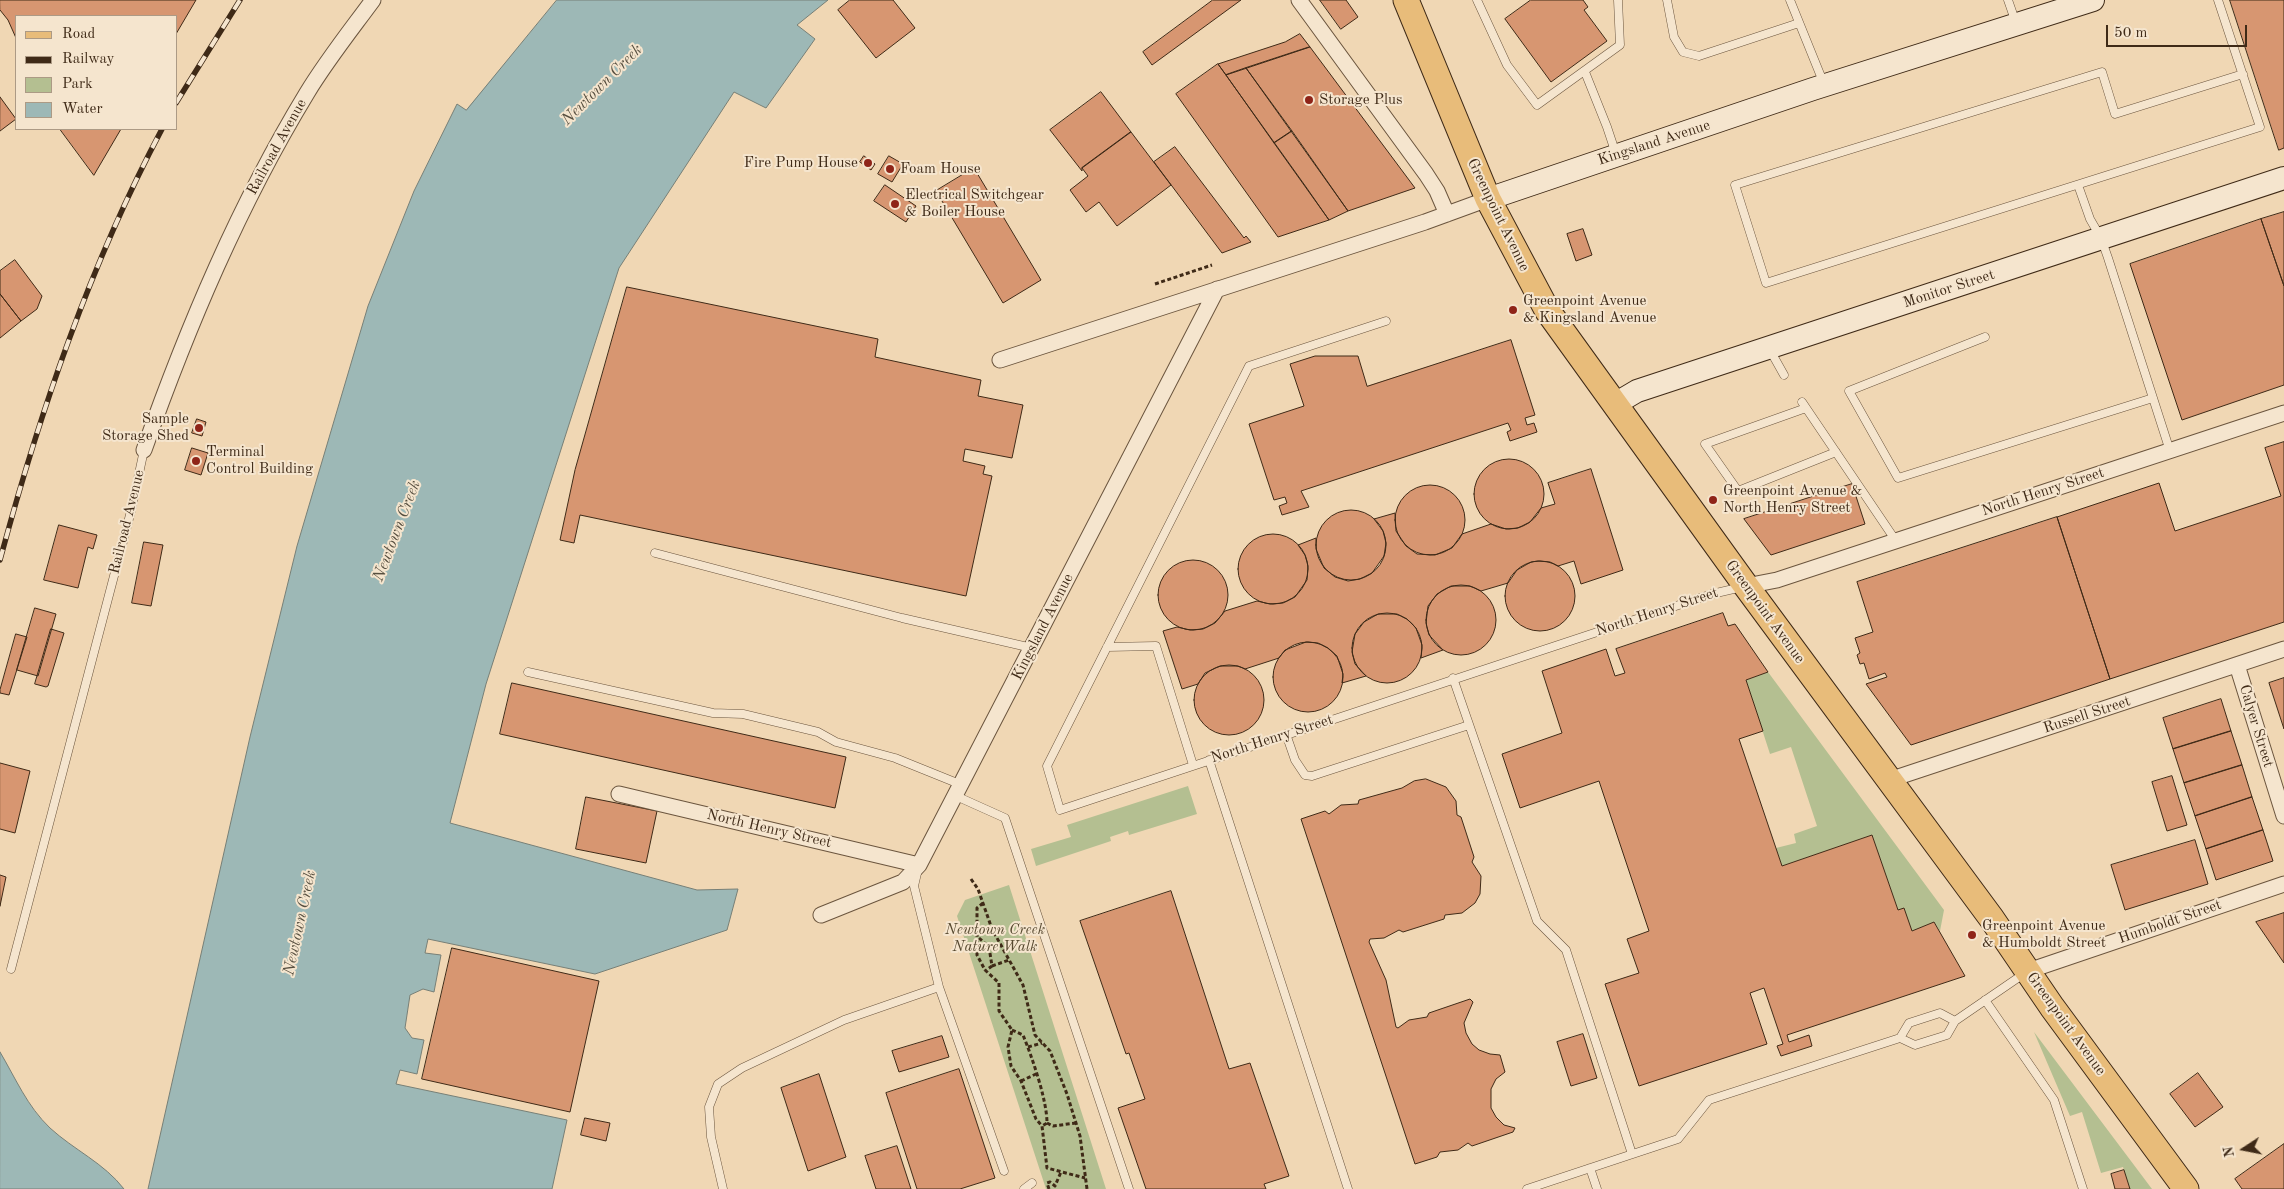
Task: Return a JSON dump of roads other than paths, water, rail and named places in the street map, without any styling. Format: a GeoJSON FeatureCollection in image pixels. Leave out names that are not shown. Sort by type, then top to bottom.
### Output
{"type":"FeatureCollection","features":[{"type":"Feature","properties":{"kind":"main road","name":"Kingsland Avenue"},"geometry":{"type":"LineString","coordinates":[[1488,199],[1825,86],[2093,0]]}},
{"type":"Feature","properties":{"kind":"main road","name":"Greenpoint Avenue"},"geometry":{"type":"LineString","coordinates":[[1410,10],[1488,199],[1547,310],[1746,586],[1992,919],[2186,1189]]}},
{"type":"Feature","properties":{"kind":"main road","name":"Monitor Street"},"geometry":{"type":"LineString","coordinates":[[1616,404],[1637,391],[2284,178]]}},
{"type":"Feature","properties":{"kind":"street","name":"Railroad Avenue"},"geometry":{"type":"LineString","coordinates":[[144,450],[193,318],[255,184],[308,91],[373,0]]}},
{"type":"Feature","properties":{"kind":"street"},"geometry":{"type":"LineString","coordinates":[[1299,0],[1426,174],[1437,191],[1447,214]]}},
{"type":"Feature","properties":{"kind":"street","name":"Kingsland Avenue"},"geometry":{"type":"LineString","coordinates":[[1000,360],[1217,290],[1488,199]]}},
{"type":"Feature","properties":{"kind":"street","name":"Kingsland Avenue"},"geometry":{"type":"LineString","coordinates":[[821,915],[903,882],[919,865],[1217,290]]}},
{"type":"Feature","properties":{"kind":"street","name":"North Henry Street"},"geometry":{"type":"LineString","coordinates":[[1746,586],[1777,580],[1896,542],[2284,413]]}},
{"type":"Feature","properties":{"kind":"street","name":"Russell Street"},"geometry":{"type":"LineString","coordinates":[[1889,780],[2284,649]]}},
{"type":"Feature","properties":{"kind":"street","name":"Calyer Street"},"geometry":{"type":"LineString","coordinates":[[2237,665],[2284,816]]}},
{"type":"Feature","properties":{"kind":"street","name":"North Henry Street"},"geometry":{"type":"LineString","coordinates":[[620,794],[919,865]]}},
{"type":"Feature","properties":{"kind":"street","name":"Humboldt Street"},"geometry":{"type":"LineString","coordinates":[[2028,971],[2284,884]]}},
{"type":"Feature","properties":{"kind":"lane"},"geometry":{"type":"LineString","coordinates":[[1477,0],[1507,65],[1537,105],[1620,45],[1618,0]]}},
{"type":"Feature","properties":{"kind":"lane"},"geometry":{"type":"LineString","coordinates":[[1667,0],[1674,37],[1683,52],[1699,56],[1799,23]]}},
{"type":"Feature","properties":{"kind":"lane"},"geometry":{"type":"LineString","coordinates":[[1790,0],[1825,86]]}},
{"type":"Feature","properties":{"kind":"lane"},"geometry":{"type":"LineString","coordinates":[[2008,0],[2016,25]]}},
{"type":"Feature","properties":{"kind":"lane"},"geometry":{"type":"LineString","coordinates":[[2218,0],[2243,74],[2260,127],[1766,284],[1735,185],[2102,72],[2115,114],[2243,74]]}},
{"type":"Feature","properties":{"kind":"lane"},"geometry":{"type":"LineString","coordinates":[[1585,72],[1616,155]]}},
{"type":"Feature","properties":{"kind":"lane"},"geometry":{"type":"LineString","coordinates":[[2078,185],[2090,219],[2101,238],[2170,450]]}},
{"type":"Feature","properties":{"kind":"lane"},"geometry":{"type":"LineString","coordinates":[[1193,765],[1156,646],[1107,647],[1249,366],[1386,321]]}},
{"type":"Feature","properties":{"kind":"lane"},"geometry":{"type":"LineString","coordinates":[[1985,337],[1849,391],[1898,478],[2153,398]]}},
{"type":"Feature","properties":{"kind":"lane"},"geometry":{"type":"LineString","coordinates":[[1769,348],[1784,375]]}},
{"type":"Feature","properties":{"kind":"lane"},"geometry":{"type":"LineString","coordinates":[[1836,452],[1738,491],[1705,444],[1804,405],[1836,452],[1896,542]]}},
{"type":"Feature","properties":{"kind":"lane","name":"Railroad Avenue"},"geometry":{"type":"LineString","coordinates":[[11,969],[131,511],[144,450]]}},
{"type":"Feature","properties":{"kind":"lane"},"geometry":{"type":"LineString","coordinates":[[655,553],[893,615],[1032,648]]}},
{"type":"Feature","properties":{"kind":"lane","name":"North Henry Street"},"geometry":{"type":"LineString","coordinates":[[1107,647],[1047,766],[1060,810],[1453,678],[1712,594],[1746,586]]}},
{"type":"Feature","properties":{"kind":"lane"},"geometry":{"type":"LineString","coordinates":[[528,672],[713,713],[743,714],[818,732],[836,742],[895,758],[959,790],[1005,818],[1129,1189]]}},
{"type":"Feature","properties":{"kind":"lane"},"geometry":{"type":"LineString","coordinates":[[1453,678],[1537,921],[1566,950],[1632,1154]]}},
{"type":"Feature","properties":{"kind":"lane"},"geometry":{"type":"LineString","coordinates":[[1286,734],[1300,770],[1305,775],[1312,776],[1469,725]]}},
{"type":"Feature","properties":{"kind":"lane"},"geometry":{"type":"LineString","coordinates":[[1209,760],[1348,1189]]}},
{"type":"Feature","properties":{"kind":"lane"},"geometry":{"type":"LineString","coordinates":[[919,865],[914,886],[938,987],[1004,1171]]}},
{"type":"Feature","properties":{"kind":"lane"},"geometry":{"type":"LineString","coordinates":[[1900,1038],[1916,1045],[1947,1035],[1955,1020],[2028,971]]}},
{"type":"Feature","properties":{"kind":"lane"},"geometry":{"type":"LineString","coordinates":[[723,1189],[711,1137],[709,1107],[718,1084],[742,1068],[844,1020],[938,987]]}},
{"type":"Feature","properties":{"kind":"lane"},"geometry":{"type":"LineString","coordinates":[[1985,1000],[2054,1100],[2083,1189]]}},
{"type":"Feature","properties":{"kind":"lane"},"geometry":{"type":"LineString","coordinates":[[1527,1189],[1678,1139],[1709,1100],[1900,1038],[1910,1022],[1940,1013],[1955,1020]]}},
{"type":"Feature","properties":{"kind":"lane"},"geometry":{"type":"LineString","coordinates":[[1590,1168],[1597,1189]]}},
{"type":"Feature","properties":{"kind":"lane"},"geometry":{"type":"LineString","coordinates":[[1024,1189],[1032,1183]]}},
{"type":"Feature","properties":{"kind":"water","name":"Newtown Creek"},"geometry":{"type":"Polygon","coordinates":[[[557,0],[828,0],[797,25],[815,39],[766,108],[734,92],[619,268],[486,684],[450,823],[697,890],[738,889],[727,930],[595,974],[428,939],[425,953],[441,955],[434,992],[423,989],[410,995],[405,1028],[412,1038],[424,1040],[417,1074],[400,1070],[396,1084],[567,1120],[552,1189],[148,1189],[250,737],[297,546],[368,306],[414,191],[457,104],[466,110],[557,0]]]}},
{"type":"Feature","properties":{"kind":"water"},"geometry":{"type":"Polygon","coordinates":[[[0,1052],[22,1092],[42,1120],[59,1136],[98,1164],[124,1189],[0,1189],[0,1052]]]}},
{"type":"Feature","properties":{"kind":"railway"},"geometry":{"type":"LineString","coordinates":[[178,100],[240,0]]}},
{"type":"Feature","properties":{"kind":"railway"},"geometry":{"type":"LineString","coordinates":[[0,560],[32,449],[69,340],[112,233],[161,130]]}},
{"type":"Feature","properties":{"kind":"place","name":"Storage Plus"},"geometry":{"type":"Point","coordinates":[1309,100]}},
{"type":"Feature","properties":{"kind":"place","name":"Fire Pump House"},"geometry":{"type":"Point","coordinates":[868,163]}},
{"type":"Feature","properties":{"kind":"place","name":"Foam House"},"geometry":{"type":"Point","coordinates":[890,169]}},
{"type":"Feature","properties":{"kind":"place","name":"Electrical Switchgear & Boiler House"},"geometry":{"type":"Point","coordinates":[895,204]}},
{"type":"Feature","properties":{"kind":"place","name":"Greenpoint Avenue & Kingsland Avenue"},"geometry":{"type":"Point","coordinates":[1513,310]}},
{"type":"Feature","properties":{"kind":"place","name":"Sample Storage Shed"},"geometry":{"type":"Point","coordinates":[199,428]}},
{"type":"Feature","properties":{"kind":"place","name":"Terminal Control Building"},"geometry":{"type":"Point","coordinates":[196,461]}},
{"type":"Feature","properties":{"kind":"place","name":"Greenpoint Avenue & North Henry Street"},"geometry":{"type":"Point","coordinates":[1713,500]}},
{"type":"Feature","properties":{"kind":"place","name":"Greenpoint Avenue & Humboldt Street"},"geometry":{"type":"Point","coordinates":[1972,935]}},
{"type":"Feature","properties":{"kind":"park label","name":"Newtown Creek Nature Walk"},"geometry":{"type":"Point","coordinates":[995,938]}}]}
